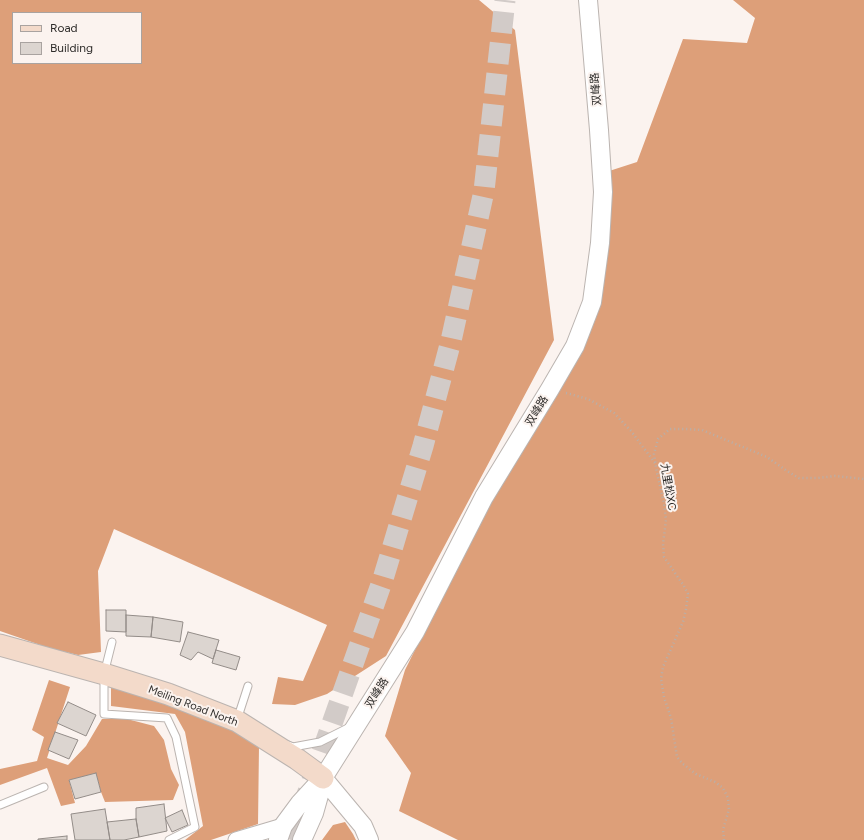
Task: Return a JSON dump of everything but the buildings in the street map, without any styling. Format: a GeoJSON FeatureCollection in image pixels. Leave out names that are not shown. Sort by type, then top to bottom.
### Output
{"type":"FeatureCollection","features":[{"type":"Feature","properties":{"kind":"main road","name":"Meiling Road North"},"geometry":{"type":"LineString","coordinates":[[0,645],[104,674],[168,694],[237,721],[324,778]]}},
{"type":"Feature","properties":{"kind":"street","name":"双峰路"},"geometry":{"type":"LineString","coordinates":[[324,778],[415,632],[484,497],[575,346],[592,302],[600,243],[603,192],[588,0]]}},
{"type":"Feature","properties":{"kind":"street"},"geometry":{"type":"LineString","coordinates":[[236,840],[281,833],[300,803],[324,778]]}},
{"type":"Feature","properties":{"kind":"street"},"geometry":{"type":"LineString","coordinates":[[302,840],[314,813],[324,778]]}},
{"type":"Feature","properties":{"kind":"street","name":"Meiling Road North"},"geometry":{"type":"LineString","coordinates":[[324,778],[363,826],[369,840]]}},
{"type":"Feature","properties":{"kind":"lane"},"geometry":{"type":"LineString","coordinates":[[112,642],[104,674],[104,714],[167,718],[176,738],[195,827],[169,840]]}},
{"type":"Feature","properties":{"kind":"lane"},"geometry":{"type":"LineString","coordinates":[[237,721],[248,686]]}},
{"type":"Feature","properties":{"kind":"lane"},"geometry":{"type":"LineString","coordinates":[[265,740],[293,747],[320,742],[352,727],[372,702]]}},
{"type":"Feature","properties":{"kind":"lane"},"geometry":{"type":"LineString","coordinates":[[0,805],[44,787]]}},
{"type":"Feature","properties":{"kind":"path"},"geometry":{"type":"LineString","coordinates":[[550,389],[588,399],[614,413],[632,431],[655,463]]}},
{"type":"Feature","properties":{"kind":"path","name":"九里松XC"},"geometry":{"type":"LineString","coordinates":[[724,840],[724,830],[729,809],[728,798],[724,788],[715,782],[696,774],[683,764],[677,757],[671,718],[664,697],[661,680],[663,667],[683,622],[688,594],[664,557],[663,544],[666,520],[654,454],[658,439],[670,429],[702,430],[767,457],[799,478],[834,476],[864,479]]}},
{"type":"Feature","properties":{"kind":"shaded area"},"geometry":{"type":"Polygon","coordinates":[[[0,0],[479,0],[515,30],[554,340],[386,656],[327,694],[295,705],[272,704],[278,677],[303,681],[327,625],[114,529],[98,571],[101,652],[78,655],[49,648],[0,631],[0,0]]]}},
{"type":"Feature","properties":{"kind":"shaded area"},"geometry":{"type":"Polygon","coordinates":[[[733,0],[864,0],[864,840],[458,840],[399,811],[411,773],[385,736],[405,670],[484,511],[573,361],[600,237],[603,173],[637,162],[683,39],[747,43],[755,18],[733,0]]]}},
{"type":"Feature","properties":{"kind":"shaded area"},"geometry":{"type":"Polygon","coordinates":[[[49,680],[70,687],[47,758],[68,765],[86,746],[102,719],[127,719],[154,726],[164,740],[171,769],[179,785],[173,800],[105,802],[96,774],[69,780],[75,803],[61,806],[47,768],[0,785],[0,769],[37,761],[44,737],[32,730],[49,680]]]}},
{"type":"Feature","properties":{"kind":"shaded area"},"geometry":{"type":"Polygon","coordinates":[[[111,683],[232,727],[259,746],[258,824],[211,840],[185,840],[203,826],[185,732],[175,714],[111,706],[111,683]]]}},
{"type":"Feature","properties":{"kind":"shaded area"},"geometry":{"type":"Polygon","coordinates":[[[345,822],[356,840],[322,840],[333,825],[345,822]]]}},
{"type":"Feature","properties":{"kind":"tunnel"},"geometry":{"type":"LineString","coordinates":[[291,840],[383,579],[423,446],[451,341],[484,191],[505,0]]}}]}
